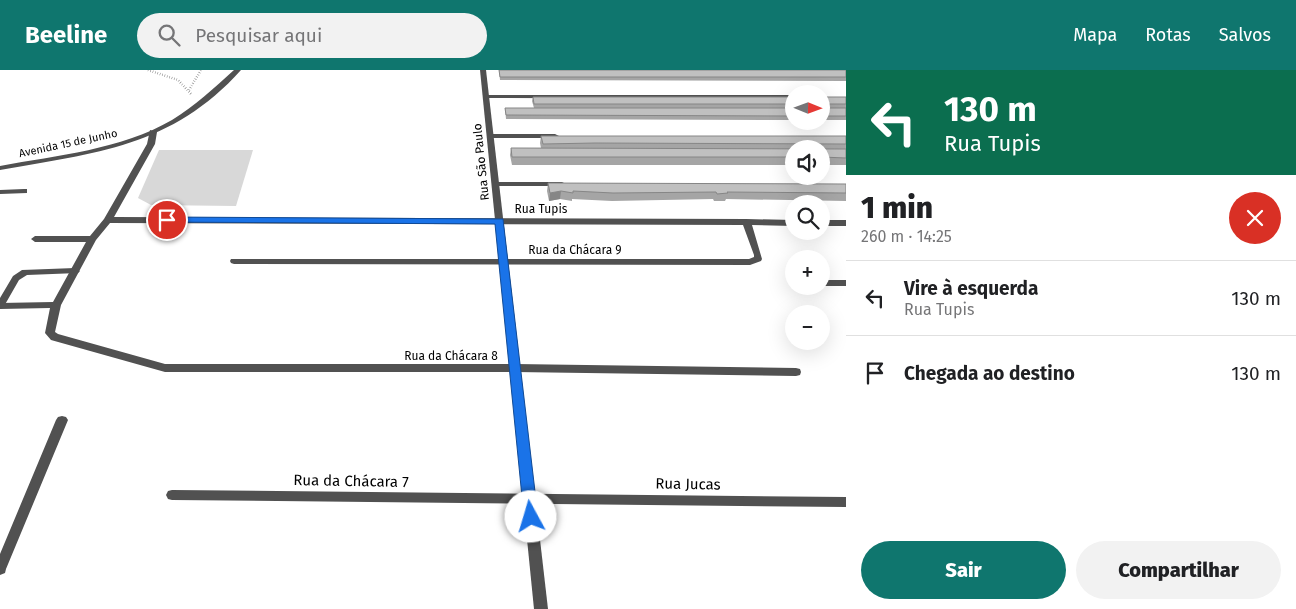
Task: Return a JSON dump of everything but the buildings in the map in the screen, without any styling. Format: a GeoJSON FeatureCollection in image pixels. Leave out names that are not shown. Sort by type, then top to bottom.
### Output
{"type":"FeatureCollection","features":[{"type":"Feature","properties":{"kind":"street","name":"Avenida 15 de Junho"},"geometry":{"type":"LineString","coordinates":[[0,168],[114,146],[153,132],[197,106],[238,70]]}},
{"type":"Feature","properties":{"kind":"street","name":"Rua São Paulo"},"geometry":{"type":"LineString","coordinates":[[483,70],[541,609]]}},
{"type":"Feature","properties":{"kind":"street"},"geometry":{"type":"LineString","coordinates":[[486,96],[785,98]]}},
{"type":"Feature","properties":{"kind":"street"},"geometry":{"type":"LineString","coordinates":[[0,306],[56,305],[92,239],[108,220],[151,144],[153,132]]}},
{"type":"Feature","properties":{"kind":"street"},"geometry":{"type":"LineString","coordinates":[[491,136],[568,136]]}},
{"type":"Feature","properties":{"kind":"street"},"geometry":{"type":"LineString","coordinates":[[496,184],[576,184]]}},
{"type":"Feature","properties":{"kind":"street"},"geometry":{"type":"LineString","coordinates":[[0,192],[24,191]]}},
{"type":"Feature","properties":{"kind":"street","name":"Rua Tupis"},"geometry":{"type":"LineString","coordinates":[[108,220],[785,222]]}},
{"type":"Feature","properties":{"kind":"street","name":"Rua da Chácara 9"},"geometry":{"type":"LineString","coordinates":[[234,261],[750,262],[758,259],[758,255],[746,222]]}},
{"type":"Feature","properties":{"kind":"street"},"geometry":{"type":"LineString","coordinates":[[830,223],[846,223]]}},
{"type":"Feature","properties":{"kind":"street"},"geometry":{"type":"LineString","coordinates":[[35,239],[92,239]]}},
{"type":"Feature","properties":{"kind":"street"},"geometry":{"type":"LineString","coordinates":[[0,306],[19,275],[31,271],[75,270]]}},
{"type":"Feature","properties":{"kind":"street"},"geometry":{"type":"LineString","coordinates":[[830,283],[846,283]]}},
{"type":"Feature","properties":{"kind":"street","name":"Rua da Chácara 8"},"geometry":{"type":"LineString","coordinates":[[56,305],[50,330],[52,336],[165,368],[515,368],[796,372]]}},
{"type":"Feature","properties":{"kind":"street"},"geometry":{"type":"LineString","coordinates":[[0,568],[62,420]]}},
{"type":"Feature","properties":{"kind":"street","name":"Rua da Chácara 7"},"geometry":{"type":"LineString","coordinates":[[172,495],[529,498]]}},
{"type":"Feature","properties":{"kind":"street","name":"Rua Jucas"},"geometry":{"type":"LineString","coordinates":[[529,498],[846,502]]}},
{"type":"Feature","properties":{"kind":"path"},"geometry":{"type":"LineString","coordinates":[[148,70],[166,74],[180,80],[189,90],[197,106]]}},
{"type":"Feature","properties":{"kind":"path"},"geometry":{"type":"LineString","coordinates":[[189,90],[201,70]]}},
{"type":"Feature","properties":{"kind":"shaded area"},"geometry":{"type":"Polygon","coordinates":[[[159,150],[253,150],[236,206],[151,205],[138,198],[159,150]]]}},
{"type":"Feature","properties":{"kind":"route"},"geometry":{"type":"LineString","coordinates":[[167,220],[500,221],[531,517]]}}]}
